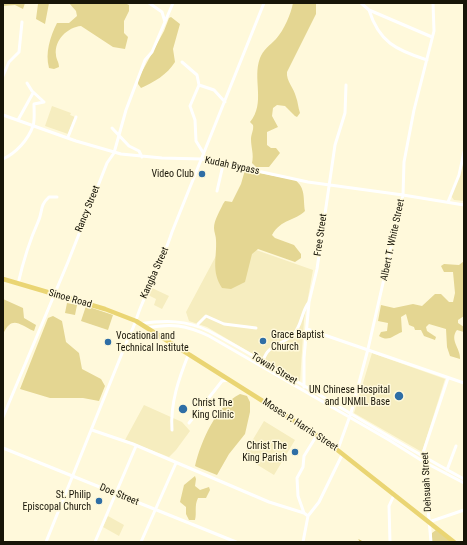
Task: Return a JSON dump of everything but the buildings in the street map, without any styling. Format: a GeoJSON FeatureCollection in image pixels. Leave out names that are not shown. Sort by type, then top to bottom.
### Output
{"type":"FeatureCollection","features":[{"type":"Feature","properties":{"kind":"highway","name":"Sinoe Road"},"geometry":{"type":"LineString","coordinates":[[3,279],[53,295],[105,309],[138,323]]}},
{"type":"Feature","properties":{"kind":"highway","name":"Moses P. Harris Street"},"geometry":{"type":"LineString","coordinates":[[138,323],[189,353],[228,380],[338,449],[342,455],[454,542]]}},
{"type":"Feature","properties":{"kind":"street"},"geometry":{"type":"LineString","coordinates":[[149,3],[162,12],[165,22]]}},
{"type":"Feature","properties":{"kind":"street","name":"Rancy Street"},"geometry":{"type":"LineString","coordinates":[[3,417],[68,262],[107,163],[114,153],[118,134],[126,110],[145,60],[152,52],[173,3]]}},
{"type":"Feature","properties":{"kind":"street","name":"Kangba Street"},"geometry":{"type":"LineString","coordinates":[[46,542],[92,430],[101,404],[138,323],[151,283],[165,254],[264,3]]}},
{"type":"Feature","properties":{"kind":"street"},"geometry":{"type":"LineString","coordinates":[[361,3],[369,10],[432,37]]}},
{"type":"Feature","properties":{"kind":"street","name":"Albert T. White Street"},"geometry":{"type":"LineString","coordinates":[[338,449],[351,415],[368,349],[403,194],[404,162],[432,37],[433,3]]}},
{"type":"Feature","properties":{"kind":"street"},"geometry":{"type":"LineString","coordinates":[[369,10],[376,29],[399,50],[427,60]]}},
{"type":"Feature","properties":{"kind":"street"},"geometry":{"type":"LineString","coordinates":[[3,76],[9,62],[19,52],[22,22]]}},
{"type":"Feature","properties":{"kind":"street"},"geometry":{"type":"LineString","coordinates":[[182,62],[197,75],[199,85],[190,106],[195,120],[196,141],[204,154]]}},
{"type":"Feature","properties":{"kind":"street"},"geometry":{"type":"LineString","coordinates":[[3,159],[12,155],[20,147],[33,126],[34,104],[44,102],[33,93],[27,84]]}},
{"type":"Feature","properties":{"kind":"street"},"geometry":{"type":"LineString","coordinates":[[199,85],[214,90],[225,102]]}},
{"type":"Feature","properties":{"kind":"street","name":"Free Street"},"geometry":{"type":"LineString","coordinates":[[304,387],[304,358],[309,302],[317,269],[335,145],[345,113],[346,85]]}},
{"type":"Feature","properties":{"kind":"street"},"geometry":{"type":"LineString","coordinates":[[18,120],[33,93]]}},
{"type":"Feature","properties":{"kind":"street","name":"Kudah Bypass"},"geometry":{"type":"LineString","coordinates":[[3,115],[114,153],[142,157],[202,159],[223,165],[328,185],[403,194],[464,206]]}},
{"type":"Feature","properties":{"kind":"street"},"geometry":{"type":"LineString","coordinates":[[68,137],[76,117]]}},
{"type":"Feature","properties":{"kind":"street"},"geometry":{"type":"LineString","coordinates":[[112,128],[129,146],[139,151],[142,157]]}},
{"type":"Feature","properties":{"kind":"street"},"geometry":{"type":"LineString","coordinates":[[448,202],[459,175],[464,152]]}},
{"type":"Feature","properties":{"kind":"street"},"geometry":{"type":"LineString","coordinates":[[217,191],[223,165]]}},
{"type":"Feature","properties":{"kind":"street"},"geometry":{"type":"LineString","coordinates":[[18,284],[26,252],[39,221],[40,209],[49,198],[57,197]]}},
{"type":"Feature","properties":{"kind":"street"},"geometry":{"type":"LineString","coordinates":[[294,334],[300,323],[305,307],[309,302]]}},
{"type":"Feature","properties":{"kind":"street"},"geometry":{"type":"LineString","coordinates":[[198,324],[206,316],[224,324],[256,328]]}},
{"type":"Feature","properties":{"kind":"street","name":"Towah Street"},"geometry":{"type":"LineString","coordinates":[[138,323],[171,321],[193,324],[209,331],[464,483]]}},
{"type":"Feature","properties":{"kind":"street","name":"Towah Street"},"geometry":{"type":"LineString","coordinates":[[146,328],[177,325],[200,331],[351,415]]}},
{"type":"Feature","properties":{"kind":"street"},"geometry":{"type":"LineString","coordinates":[[307,329],[464,383]]}},
{"type":"Feature","properties":{"kind":"street"},"geometry":{"type":"LineString","coordinates":[[262,362],[274,345],[294,334],[307,334]]}},
{"type":"Feature","properties":{"kind":"street"},"geometry":{"type":"LineString","coordinates":[[172,430],[171,417],[177,385],[189,353]]}},
{"type":"Feature","properties":{"kind":"street","name":"Dehsuah Street"},"geometry":{"type":"LineString","coordinates":[[431,542],[423,453],[448,378]]}},
{"type":"Feature","properties":{"kind":"street"},"geometry":{"type":"LineString","coordinates":[[189,423],[222,381],[228,380]]}},
{"type":"Feature","properties":{"kind":"street"},"geometry":{"type":"LineString","coordinates":[[92,430],[136,446],[269,502],[304,512]]}},
{"type":"Feature","properties":{"kind":"street"},"geometry":{"type":"LineString","coordinates":[[308,516],[304,512],[298,496],[297,478],[303,467],[304,456],[317,435]]}},
{"type":"Feature","properties":{"kind":"street"},"geometry":{"type":"LineString","coordinates":[[95,542],[136,446]]}},
{"type":"Feature","properties":{"kind":"street"},"geometry":{"type":"LineString","coordinates":[[448,470],[456,446]]}},
{"type":"Feature","properties":{"kind":"street","name":"Doe Street"},"geometry":{"type":"LineString","coordinates":[[3,448],[236,542]]}},
{"type":"Feature","properties":{"kind":"street"},"geometry":{"type":"LineString","coordinates":[[303,542],[308,516],[319,502],[342,455]]}},
{"type":"Feature","properties":{"kind":"street","name":"Towah Street"},"geometry":{"type":"LineString","coordinates":[[424,460],[448,470],[464,479]]}},
{"type":"Feature","properties":{"kind":"street"},"geometry":{"type":"LineString","coordinates":[[142,542],[176,464]]}},
{"type":"Feature","properties":{"kind":"street"},"geometry":{"type":"LineString","coordinates":[[390,542],[389,506],[394,495]]}},
{"type":"Feature","properties":{"kind":"street"},"geometry":{"type":"LineString","coordinates":[[429,523],[464,510]]}},
{"type":"Feature","properties":{"kind":"shaded area"},"geometry":{"type":"Polygon","coordinates":[[[3,3],[25,3],[23,9],[15,5],[3,6],[3,3]]]}},
{"type":"Feature","properties":{"kind":"shaded area"},"geometry":{"type":"Polygon","coordinates":[[[36,3],[49,3],[45,24],[36,19],[38,4],[36,3]]]}},
{"type":"Feature","properties":{"kind":"shaded area"},"geometry":{"type":"Polygon","coordinates":[[[69,3],[125,3],[129,5],[129,11],[124,21],[124,33],[128,37],[125,49],[113,47],[81,26],[76,27],[63,35],[57,44],[56,58],[59,67],[54,69],[49,68],[49,45],[57,23],[69,23],[77,16],[76,11],[69,3]]]}},
{"type":"Feature","properties":{"kind":"shaded area"},"geometry":{"type":"Polygon","coordinates":[[[293,3],[316,3],[316,14],[287,72],[300,113],[297,117],[285,106],[277,105],[273,108],[272,116],[278,127],[267,132],[267,145],[271,148],[276,148],[280,153],[269,167],[256,167],[252,163],[253,157],[251,139],[253,125],[250,122],[255,115],[257,107],[258,66],[263,52],[276,39],[284,27],[293,3]]]}},
{"type":"Feature","properties":{"kind":"shaded area"},"geometry":{"type":"Polygon","coordinates":[[[171,17],[180,24],[173,49],[175,62],[172,67],[155,81],[141,88],[138,84],[138,79],[164,31],[169,18],[171,17]]]}},
{"type":"Feature","properties":{"kind":"shaded area"},"geometry":{"type":"Polygon","coordinates":[[[52,106],[71,113],[70,115],[75,117],[68,134],[45,126],[52,106]]]}},
{"type":"Feature","properties":{"kind":"shaded area"},"geometry":{"type":"Polygon","coordinates":[[[464,161],[464,201],[454,200],[451,196],[464,161]]]}},
{"type":"Feature","properties":{"kind":"shaded area"},"geometry":{"type":"Polygon","coordinates":[[[245,170],[295,180],[299,183],[303,194],[305,211],[297,217],[284,223],[272,235],[275,238],[294,245],[301,254],[301,258],[295,262],[258,249],[252,254],[245,282],[231,289],[222,288],[217,276],[215,264],[216,240],[214,225],[225,201],[232,202],[241,184],[245,170]]]}},
{"type":"Feature","properties":{"kind":"shaded area"},"geometry":{"type":"Polygon","coordinates":[[[225,239],[313,270],[304,320],[300,382],[207,327],[189,321],[186,312],[225,239]]]}},
{"type":"Feature","properties":{"kind":"shaded area"},"geometry":{"type":"Polygon","coordinates":[[[464,261],[464,316],[458,320],[458,323],[464,327],[464,332],[457,330],[454,337],[460,359],[450,356],[447,347],[446,329],[429,324],[426,327],[427,331],[436,337],[435,340],[424,336],[421,330],[415,330],[414,327],[409,325],[406,314],[401,317],[402,332],[390,338],[382,338],[379,336],[381,332],[387,331],[388,323],[378,321],[381,305],[394,308],[413,304],[422,306],[435,294],[441,294],[449,302],[453,302],[455,293],[453,272],[444,272],[441,266],[444,264],[459,265],[464,261]]]}},
{"type":"Feature","properties":{"kind":"shaded area"},"geometry":{"type":"Polygon","coordinates":[[[152,288],[169,296],[162,309],[154,305],[156,299],[148,295],[152,288]]]}},
{"type":"Feature","properties":{"kind":"shaded area"},"geometry":{"type":"Polygon","coordinates":[[[3,299],[23,308],[24,318],[36,325],[34,331],[20,324],[13,323],[6,328],[3,334],[3,299]]]}},
{"type":"Feature","properties":{"kind":"shaded area"},"geometry":{"type":"Polygon","coordinates":[[[67,303],[77,305],[75,315],[65,313],[67,303]]]}},
{"type":"Feature","properties":{"kind":"shaded area"},"geometry":{"type":"Polygon","coordinates":[[[86,306],[113,315],[108,330],[81,321],[86,306]]]}},
{"type":"Feature","properties":{"kind":"shaded area"},"geometry":{"type":"Polygon","coordinates":[[[53,316],[62,321],[66,342],[79,353],[82,369],[101,379],[105,386],[99,401],[83,398],[50,398],[20,389],[48,318],[53,316]]]}},
{"type":"Feature","properties":{"kind":"shaded area","name":"UN Chinese Hospital and UNMIL Base"},"geometry":{"type":"Polygon","coordinates":[[[372,353],[445,379],[422,452],[354,413],[372,353]]]}},
{"type":"Feature","properties":{"kind":"shaded area"},"geometry":{"type":"Polygon","coordinates":[[[240,394],[247,396],[250,402],[250,412],[245,434],[229,454],[217,475],[195,466],[201,446],[217,415],[231,400],[240,394]]]}},
{"type":"Feature","properties":{"kind":"shaded area"},"geometry":{"type":"Polygon","coordinates":[[[144,405],[182,422],[190,431],[169,457],[125,440],[144,405]]]}},
{"type":"Feature","properties":{"kind":"shaded area"},"geometry":{"type":"Polygon","coordinates":[[[264,421],[295,440],[274,475],[243,456],[264,421]]]}},
{"type":"Feature","properties":{"kind":"shaded area"},"geometry":{"type":"Polygon","coordinates":[[[195,476],[195,486],[200,490],[209,487],[210,490],[206,498],[198,498],[195,520],[189,520],[186,514],[186,507],[180,502],[184,485],[195,476]]]}},
{"type":"Feature","properties":{"kind":"shaded area"},"geometry":{"type":"Polygon","coordinates":[[[108,516],[124,525],[119,536],[103,527],[108,516]]]}},
{"type":"Feature","properties":{"kind":"shaded area"},"geometry":{"type":"Polygon","coordinates":[[[436,530],[452,542],[432,542],[432,533],[436,530]]]}},
{"type":"Feature","properties":{"kind":"waterway"},"geometry":{"type":"LineString","coordinates":[[359,540],[363,542]]}},
{"type":"Feature","properties":{"kind":"place","name":"Video Club"},"geometry":{"type":"Point","coordinates":[202,174]}},
{"type":"Feature","properties":{"kind":"place","name":"Grace Baptist Church"},"geometry":{"type":"Point","coordinates":[263,341]}},
{"type":"Feature","properties":{"kind":"place","name":"Vocational and Technical Institute"},"geometry":{"type":"Point","coordinates":[108,342]}},
{"type":"Feature","properties":{"kind":"place","name":"UN Chinese Hospital and UNMIL Base"},"geometry":{"type":"Point","coordinates":[399,396]}},
{"type":"Feature","properties":{"kind":"place","name":"Christ The King Clinic"},"geometry":{"type":"Point","coordinates":[183,409]}},
{"type":"Feature","properties":{"kind":"place","name":"Christ The King Parish"},"geometry":{"type":"Point","coordinates":[295,452]}},
{"type":"Feature","properties":{"kind":"place","name":"St. Philip Episcopal Church"},"geometry":{"type":"Point","coordinates":[99,501]}}]}
